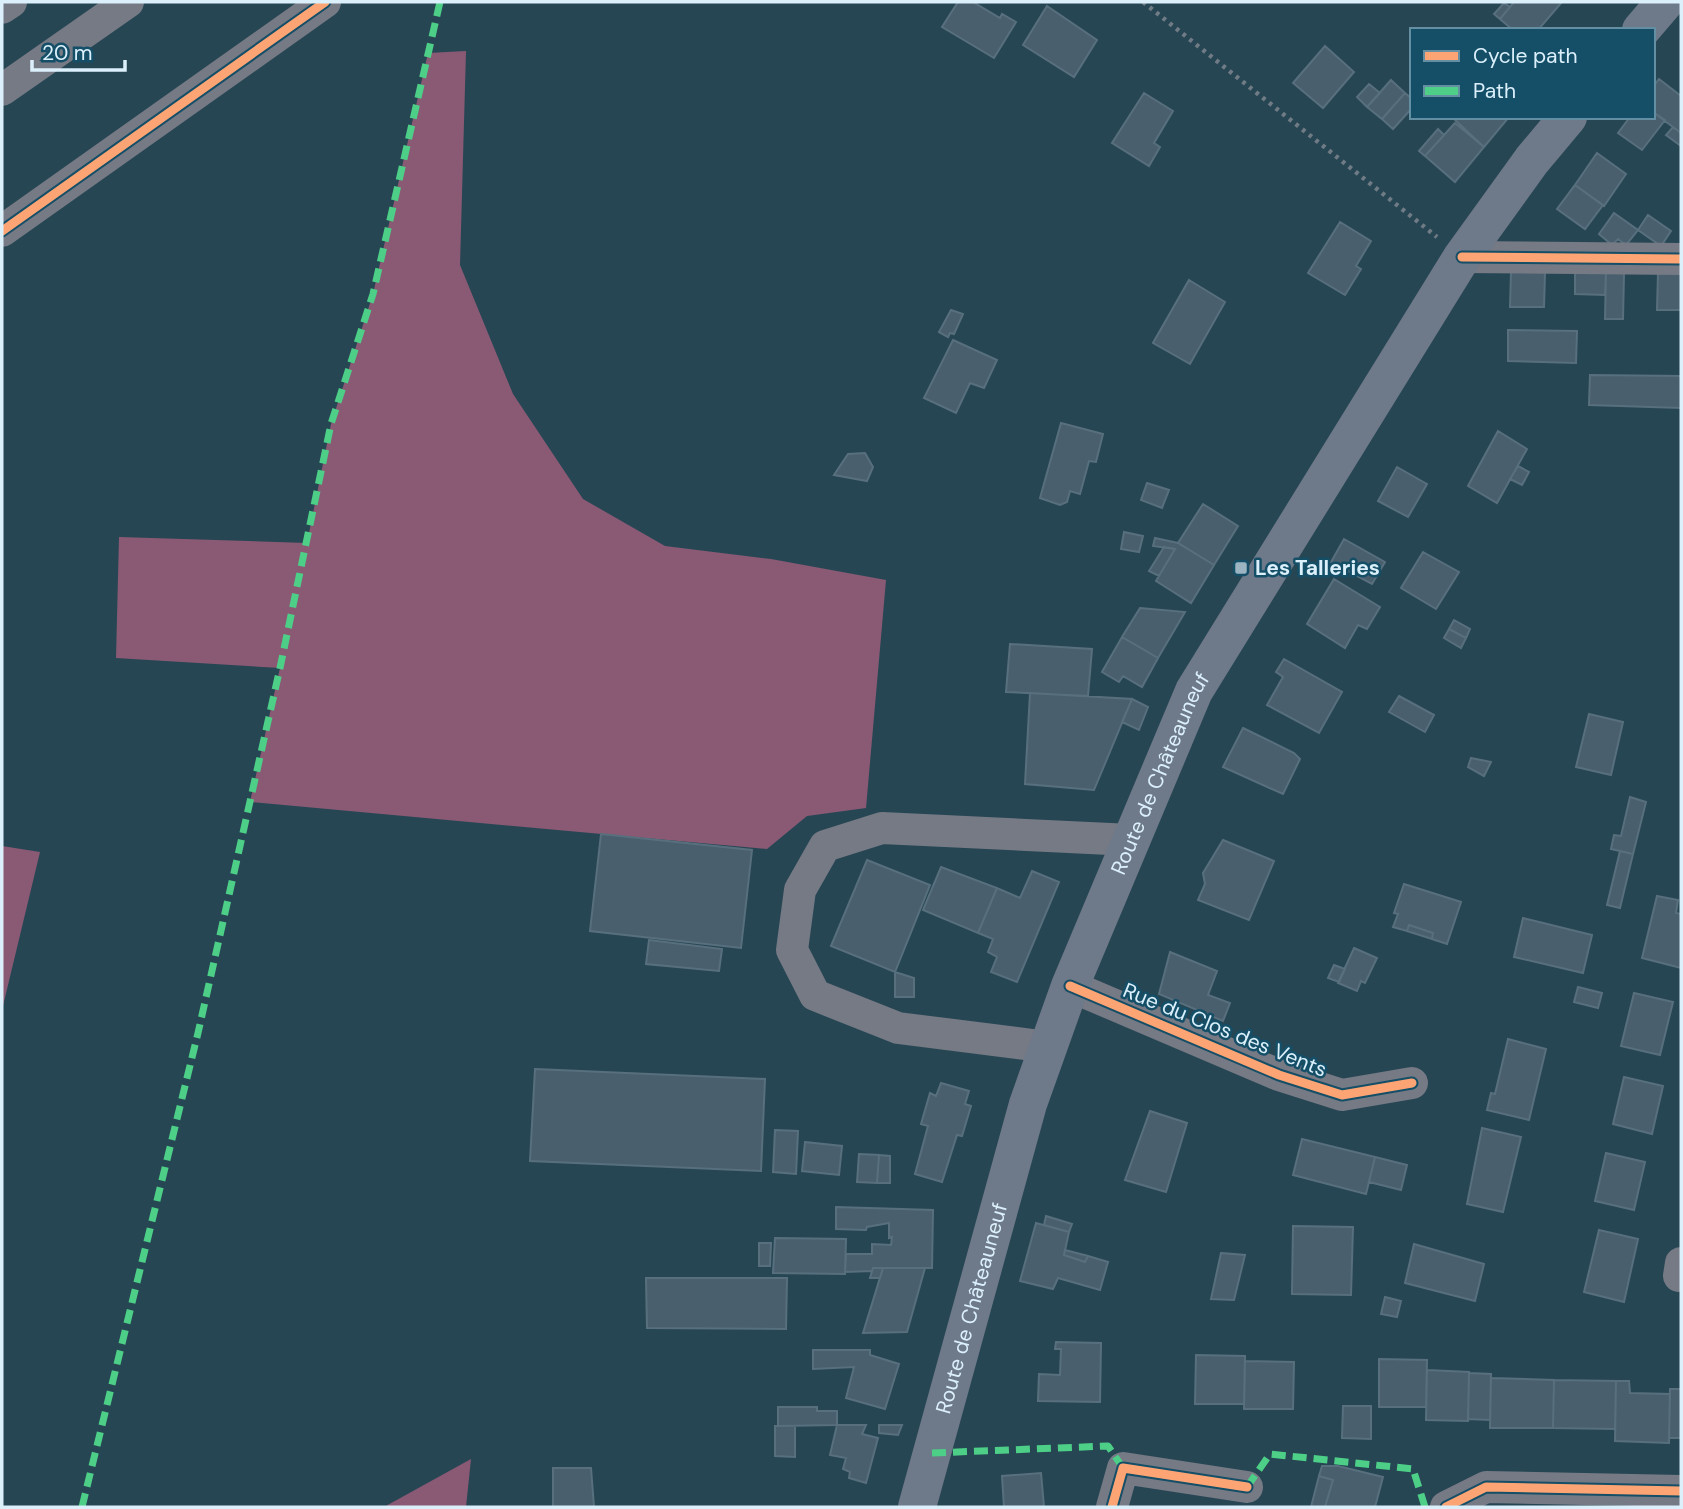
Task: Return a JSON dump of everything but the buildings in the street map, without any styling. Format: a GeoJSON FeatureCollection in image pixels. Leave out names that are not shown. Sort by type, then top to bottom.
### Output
{"type":"FeatureCollection","features":[{"type":"Feature","properties":{"kind":"main road"},"geometry":{"type":"LineString","coordinates":[[1643,28],[1665,2]]}},
{"type":"Feature","properties":{"kind":"main road","name":"Route de Châteauneuf"},"geometry":{"type":"LineString","coordinates":[[917,1507],[993,1224],[1048,1047],[1069,986],[1194,691],[1462,257],[1532,160],[1566,119]]}},
{"type":"Feature","properties":{"kind":"street"},"geometry":{"type":"LineString","coordinates":[[2,8],[11,2]]}},
{"type":"Feature","properties":{"kind":"street"},"geometry":{"type":"LineString","coordinates":[[2,90],[128,2]]}},
{"type":"Feature","properties":{"kind":"street"},"geometry":{"type":"LineString","coordinates":[[2,231],[325,2]]}},
{"type":"Feature","properties":{"kind":"street"},"geometry":{"type":"LineString","coordinates":[[1462,257],[1681,259]]}},
{"type":"Feature","properties":{"kind":"street"},"geometry":{"type":"LineString","coordinates":[[1048,1047],[898,1028],[815,995],[792,950],[800,890],[825,846],[882,828],[1131,841]]}},
{"type":"Feature","properties":{"kind":"street","name":"Rue du Clos des Vents"},"geometry":{"type":"LineString","coordinates":[[1069,986],[1279,1075],[1342,1095],[1412,1083]]}},
{"type":"Feature","properties":{"kind":"street"},"geometry":{"type":"LineString","coordinates":[[1112,1507],[1123,1468],[1247,1487]]}},
{"type":"Feature","properties":{"kind":"street"},"geometry":{"type":"LineString","coordinates":[[1446,1507],[1486,1487],[1681,1491]]}},
{"type":"Feature","properties":{"kind":"path"},"geometry":{"type":"LineString","coordinates":[[1143,2],[1462,257]]}},
{"type":"Feature","properties":{"kind":"shaded area"},"geometry":{"type":"Polygon","coordinates":[[[466,51],[460,265],[513,394],[583,499],[665,546],[771,559],[886,580],[866,808],[807,816],[767,849],[250,802],[280,668],[116,658],[119,537],[307,543],[331,424],[373,294],[428,53],[466,51]]]}},
{"type":"Feature","properties":{"kind":"shaded area"},"geometry":{"type":"Polygon","coordinates":[[[2,846],[40,852],[2,1010],[2,846]]]}},
{"type":"Feature","properties":{"kind":"shaded area"},"geometry":{"type":"Polygon","coordinates":[[[471,1459],[466,1507],[384,1507],[471,1459]]]}},
{"type":"Feature","properties":{"kind":"marked path"},"geometry":{"type":"LineString","coordinates":[[82,1507],[198,1033],[280,668],[331,424],[373,294],[440,2]]}},
{"type":"Feature","properties":{"kind":"marked path"},"geometry":{"type":"LineString","coordinates":[[932,1453],[1108,1446],[1123,1468]]}},
{"type":"Feature","properties":{"kind":"marked path"},"geometry":{"type":"LineString","coordinates":[[1247,1487],[1270,1454],[1413,1469],[1425,1507]]}},
{"type":"Feature","properties":{"kind":"cycle path"},"geometry":{"type":"LineString","coordinates":[[2,231],[325,2]]}},
{"type":"Feature","properties":{"kind":"cycle path"},"geometry":{"type":"LineString","coordinates":[[1462,257],[1681,259]]}},
{"type":"Feature","properties":{"kind":"cycle path"},"geometry":{"type":"LineString","coordinates":[[1070,986],[1279,1075],[1342,1095],[1412,1083]]}},
{"type":"Feature","properties":{"kind":"cycle path"},"geometry":{"type":"LineString","coordinates":[[1112,1507],[1123,1468],[1247,1487]]}},
{"type":"Feature","properties":{"kind":"cycle path"},"geometry":{"type":"LineString","coordinates":[[1446,1507],[1486,1487],[1681,1491]]}},
{"type":"Feature","properties":{"kind":"place","name":"Les Talleries"},"geometry":{"type":"Point","coordinates":[1241,568]}}]}
